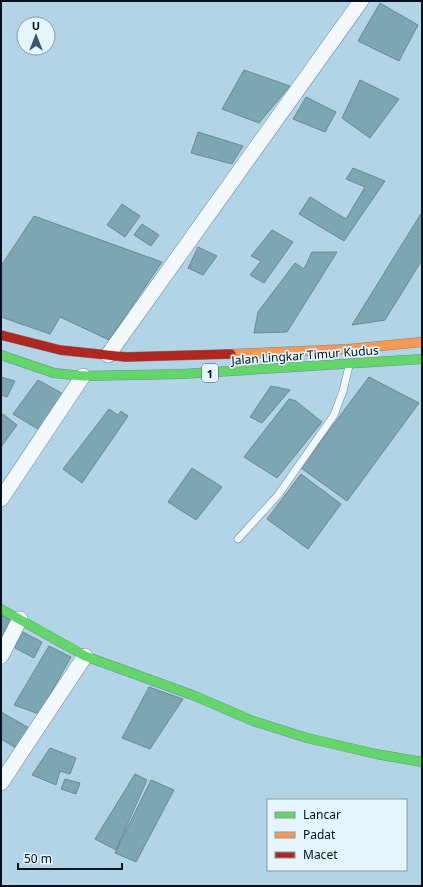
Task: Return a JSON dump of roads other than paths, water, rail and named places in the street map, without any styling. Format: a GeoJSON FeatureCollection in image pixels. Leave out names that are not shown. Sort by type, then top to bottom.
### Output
{"type":"FeatureCollection","features":[{"type":"Feature","properties":{"kind":"main road","name":"Jalan Lingkar Timur Kudus"},"geometry":{"type":"LineString","coordinates":[[1,335],[60,350],[126,357],[348,349],[422,342]]}},
{"type":"Feature","properties":{"kind":"main road","name":"Jalan Lingkar Timur Kudus"},"geometry":{"type":"LineString","coordinates":[[1,355],[54,373],[83,376],[182,374],[422,359]]}},
{"type":"Feature","properties":{"kind":"main road"},"geometry":{"type":"LineString","coordinates":[[1,609],[85,656],[195,696],[253,721],[306,738],[376,754],[422,762]]}},
{"type":"Feature","properties":{"kind":"street"},"geometry":{"type":"LineString","coordinates":[[108,355],[361,1]]}},
{"type":"Feature","properties":{"kind":"street"},"geometry":{"type":"LineString","coordinates":[[1,499],[83,376]]}},
{"type":"Feature","properties":{"kind":"street"},"geometry":{"type":"LineString","coordinates":[[1,656],[20,619]]}},
{"type":"Feature","properties":{"kind":"street"},"geometry":{"type":"LineString","coordinates":[[1,783],[85,656]]}},
{"type":"Feature","properties":{"kind":"lane"},"geometry":{"type":"LineString","coordinates":[[238,539],[278,495],[334,415],[343,391],[349,364]]}}]}
